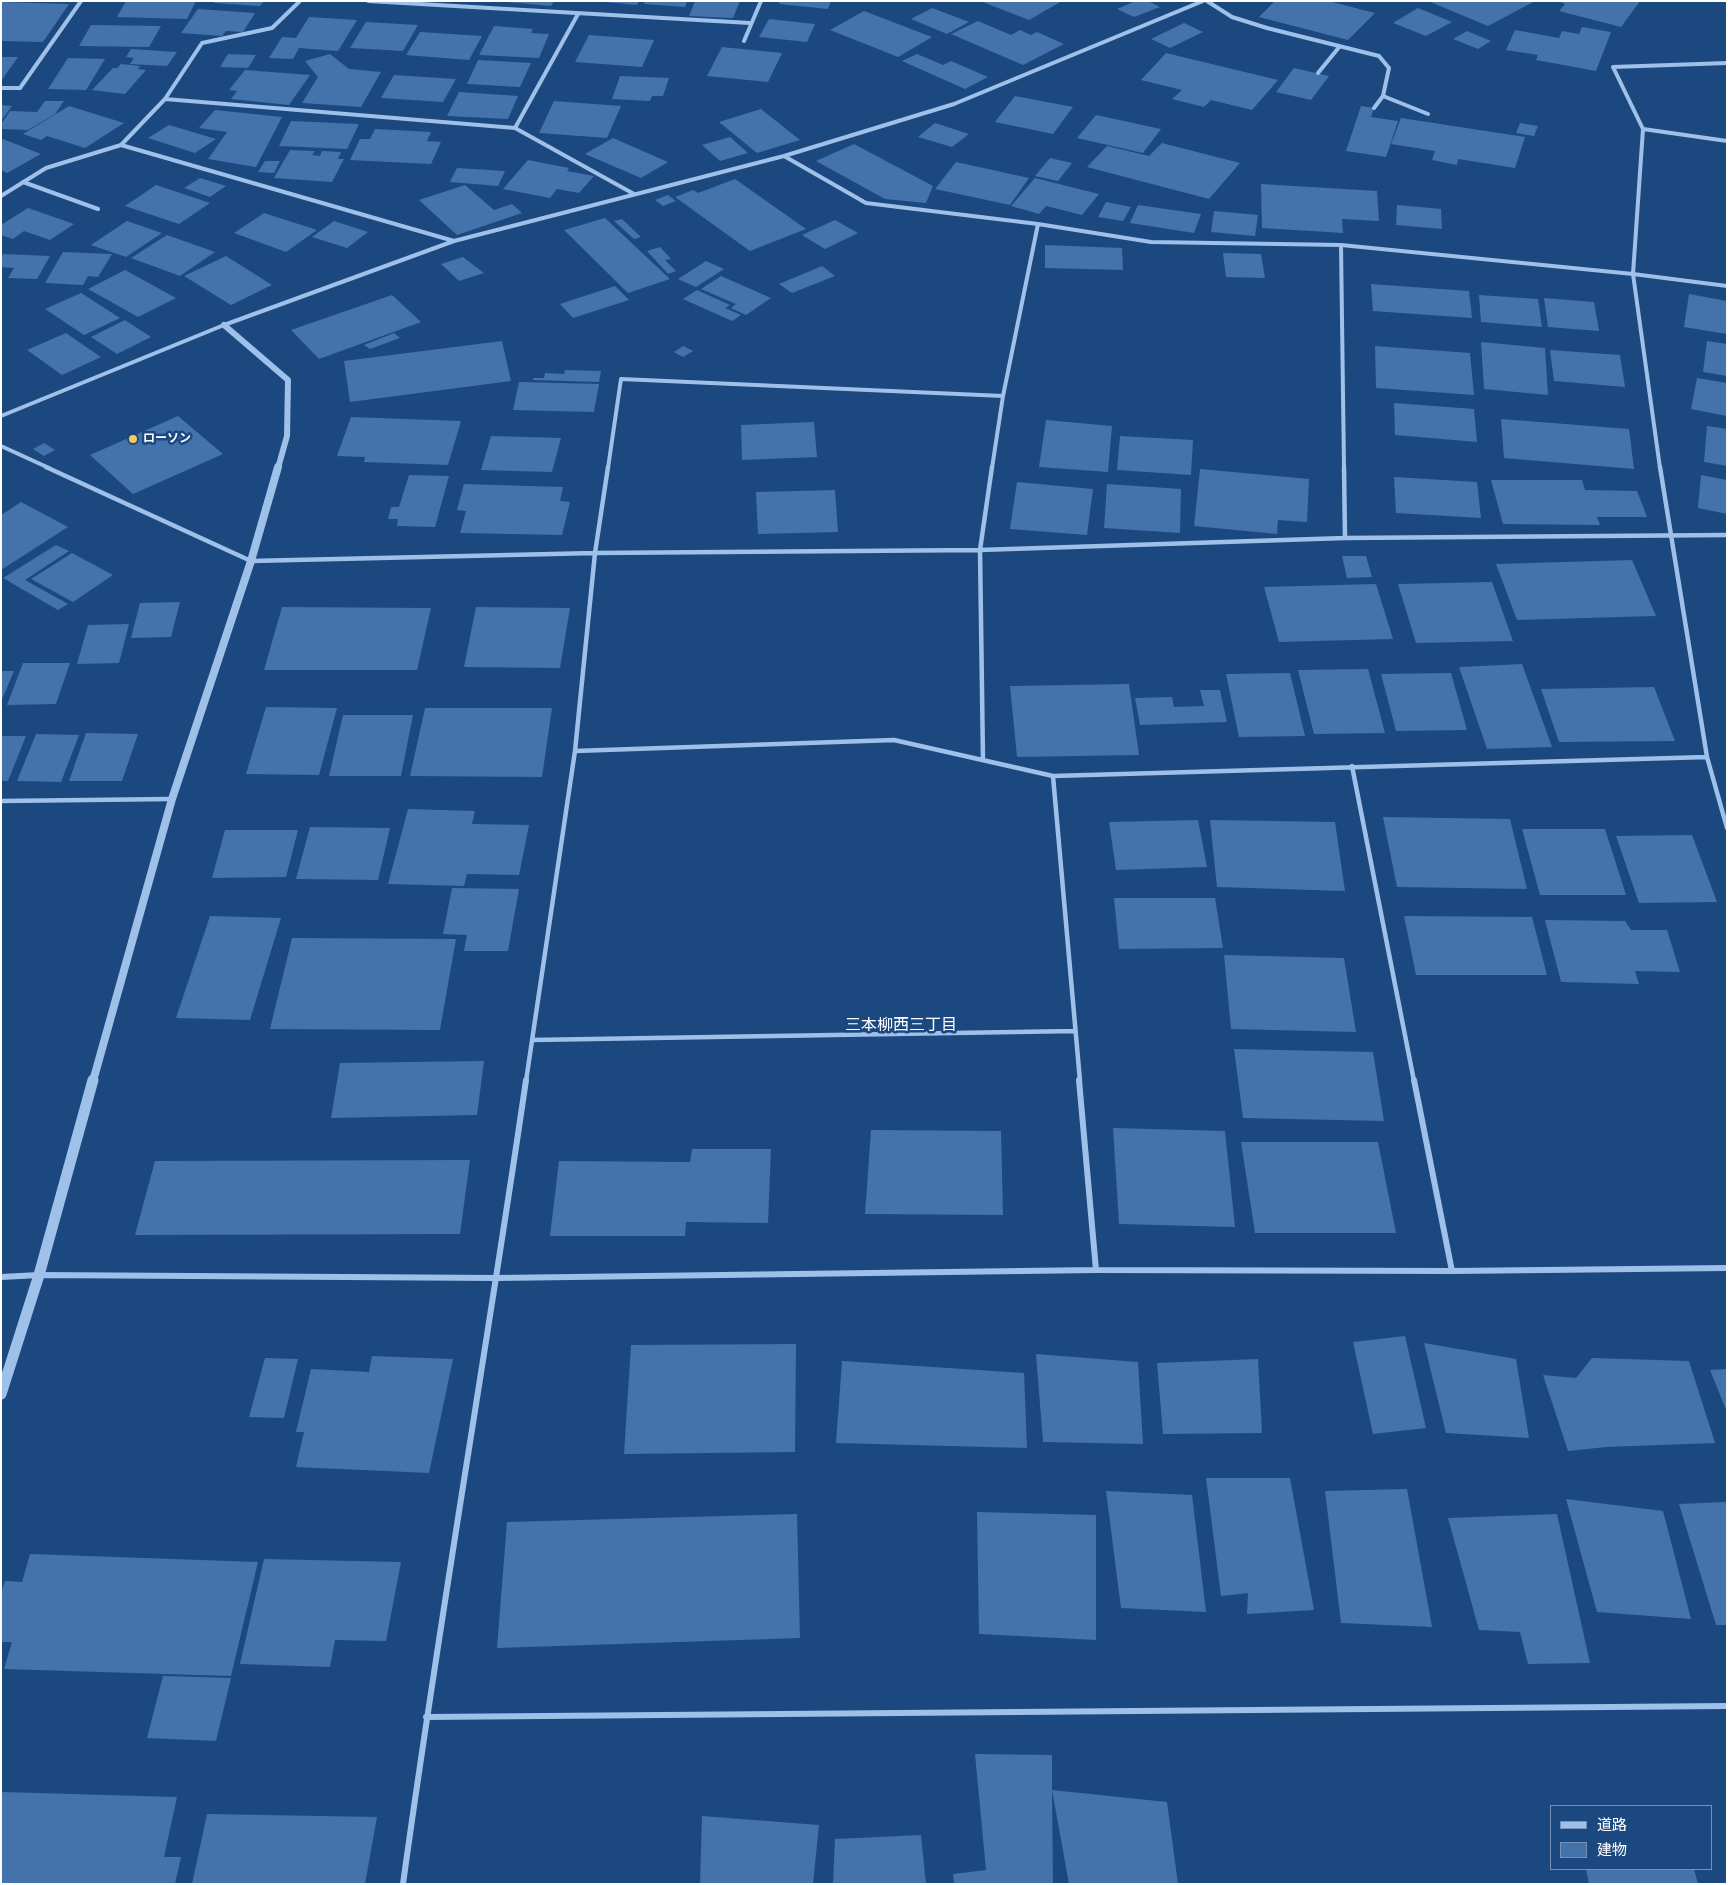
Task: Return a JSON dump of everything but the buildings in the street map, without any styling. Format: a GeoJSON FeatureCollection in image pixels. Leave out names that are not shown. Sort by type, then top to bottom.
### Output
{"type":"FeatureCollection","features":[{"type":"Feature","properties":{"kind":"street"},"geometry":{"type":"LineString","coordinates":[[1,88],[20,88],[81,1]]}},
{"type":"Feature","properties":{"kind":"street"},"geometry":{"type":"LineString","coordinates":[[1,196],[46,168],[121,145],[166,99],[202,43],[272,28],[300,1]]}},
{"type":"Feature","properties":{"kind":"street"},"geometry":{"type":"LineString","coordinates":[[368,1],[750,24]]}},
{"type":"Feature","properties":{"kind":"street"},"geometry":{"type":"LineString","coordinates":[[744,40],[761,1]]}},
{"type":"Feature","properties":{"kind":"street"},"geometry":{"type":"LineString","coordinates":[[1,416],[224,325],[454,241],[784,156],[954,104],[1203,1]]}},
{"type":"Feature","properties":{"kind":"street"},"geometry":{"type":"LineString","coordinates":[[1207,1],[1232,17],[1379,56],[1389,68],[1383,96],[1374,108]]}},
{"type":"Feature","properties":{"kind":"street"},"geometry":{"type":"LineString","coordinates":[[515,128],[578,14]]}},
{"type":"Feature","properties":{"kind":"street"},"geometry":{"type":"LineString","coordinates":[[1318,73],[1340,46]]}},
{"type":"Feature","properties":{"kind":"street"},"geometry":{"type":"LineString","coordinates":[[1727,63],[1613,67],[1643,129],[1633,274],[1670,536],[1707,757],[1727,828]]}},
{"type":"Feature","properties":{"kind":"street"},"geometry":{"type":"LineString","coordinates":[[1383,96],[1428,114]]}},
{"type":"Feature","properties":{"kind":"street"},"geometry":{"type":"LineString","coordinates":[[166,99],[515,128],[634,194]]}},
{"type":"Feature","properties":{"kind":"street"},"geometry":{"type":"LineString","coordinates":[[1643,129],[1727,140]]}},
{"type":"Feature","properties":{"kind":"street"},"geometry":{"type":"LineString","coordinates":[[121,145],[454,241]]}},
{"type":"Feature","properties":{"kind":"street"},"geometry":{"type":"LineString","coordinates":[[784,156],[866,202],[1038,224],[1151,242],[1341,246],[1633,274],[1727,286]]}},
{"type":"Feature","properties":{"kind":"street"},"geometry":{"type":"LineString","coordinates":[[24,182],[98,209]]}},
{"type":"Feature","properties":{"kind":"street"},"geometry":{"type":"LineString","coordinates":[[983,760],[980,550],[1003,396],[1038,224]]}},
{"type":"Feature","properties":{"kind":"street"},"geometry":{"type":"LineString","coordinates":[[1341,246],[1345,538]]}},
{"type":"Feature","properties":{"kind":"street"},"geometry":{"type":"LineString","coordinates":[[1,1394],[39,1276],[172,799],[251,561],[287,436],[288,380],[224,325]]}},
{"type":"Feature","properties":{"kind":"street"},"geometry":{"type":"LineString","coordinates":[[403,1884],[426,1717],[497,1278],[575,751],[595,553],[621,379],[1003,396]]}},
{"type":"Feature","properties":{"kind":"street"},"geometry":{"type":"LineString","coordinates":[[1,446],[251,561],[595,553],[980,550],[1345,538],[1727,535]]}},
{"type":"Feature","properties":{"kind":"street"},"geometry":{"type":"LineString","coordinates":[[575,751],[894,740],[1053,776],[1707,757]]}},
{"type":"Feature","properties":{"kind":"street"},"geometry":{"type":"LineString","coordinates":[[1352,766],[1452,1271]]}},
{"type":"Feature","properties":{"kind":"street"},"geometry":{"type":"LineString","coordinates":[[1053,776],[1096,1270]]}},
{"type":"Feature","properties":{"kind":"street"},"geometry":{"type":"LineString","coordinates":[[1,801],[172,799]]}},
{"type":"Feature","properties":{"kind":"street"},"geometry":{"type":"LineString","coordinates":[[532,1040],[1075,1031]]}},
{"type":"Feature","properties":{"kind":"street"},"geometry":{"type":"LineString","coordinates":[[1,1277],[497,1278],[1096,1270],[1452,1271],[1727,1268]]}},
{"type":"Feature","properties":{"kind":"street"},"geometry":{"type":"LineString","coordinates":[[426,1717],[1727,1706]]}},
{"type":"Feature","properties":{"kind":"place","name":"ローソン"},"geometry":{"type":"Point","coordinates":[133,439]}},
{"type":"Feature","properties":{"kind":"district","name":"三本柳西三丁目"},"geometry":{"type":"Point","coordinates":[901,1026]}}]}
